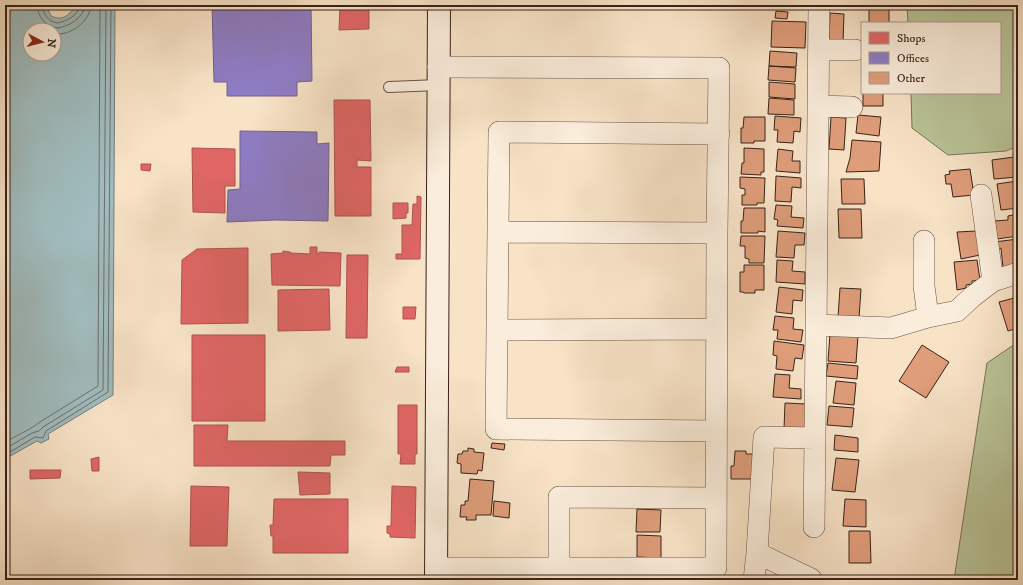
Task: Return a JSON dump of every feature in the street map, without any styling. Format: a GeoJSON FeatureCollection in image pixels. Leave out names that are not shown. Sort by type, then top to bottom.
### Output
{"type":"FeatureCollection","features":[{"type":"Feature","properties":{"kind":"street"},"geometry":{"type":"LineString","coordinates":[[438,76],[719,68],[716,568],[559,568],[436,574],[438,76],[439,5]]}},
{"type":"Feature","properties":{"kind":"street"},"geometry":{"type":"LineString","coordinates":[[814,527],[818,5]]}},
{"type":"Feature","properties":{"kind":"street"},"geometry":{"type":"LineString","coordinates":[[818,50],[855,50]]}},
{"type":"Feature","properties":{"kind":"street"},"geometry":{"type":"LineString","coordinates":[[818,106],[852,107]]}},
{"type":"Feature","properties":{"kind":"street"},"geometry":{"type":"LineString","coordinates":[[716,431],[496,429],[499,132],[719,134]]}},
{"type":"Feature","properties":{"kind":"street"},"geometry":{"type":"LineString","coordinates":[[981,195],[993,281]]}},
{"type":"Feature","properties":{"kind":"street"},"geometry":{"type":"LineString","coordinates":[[498,232],[717,232]]}},
{"type":"Feature","properties":{"kind":"street"},"geometry":{"type":"LineString","coordinates":[[924,241],[924,286],[928,317]]}},
{"type":"Feature","properties":{"kind":"street"},"geometry":{"type":"LineString","coordinates":[[816,325],[891,328],[928,317],[957,311],[993,281],[1018,272]]}},
{"type":"Feature","properties":{"kind":"street"},"geometry":{"type":"LineString","coordinates":[[497,330],[717,330]]}},
{"type":"Feature","properties":{"kind":"street"},"geometry":{"type":"LineString","coordinates":[[754,580],[764,437],[815,438]]}},
{"type":"Feature","properties":{"kind":"street"},"geometry":{"type":"LineString","coordinates":[[559,568],[559,497],[716,498]]}},
{"type":"Feature","properties":{"kind":"street"},"geometry":{"type":"LineString","coordinates":[[757,553],[811,580]]}},
{"type":"Feature","properties":{"kind":"lane"},"geometry":{"type":"LineString","coordinates":[[389,87],[438,76]]}},
{"type":"Feature","properties":{"kind":"green space"},"geometry":{"type":"Polygon","coordinates":[[[907,5],[1018,5],[1018,146],[1006,151],[948,155],[912,128],[911,94],[1001,94],[1001,22],[908,22],[907,5]]]}},
{"type":"Feature","properties":{"kind":"green space"},"geometry":{"type":"Polygon","coordinates":[[[1018,342],[1018,580],[954,580],[987,363],[1018,342]]]}},
{"type":"Feature","properties":{"kind":"water"},"geometry":{"type":"Polygon","coordinates":[[[5,5],[46,5],[51,16],[63,18],[77,5],[115,5],[113,395],[48,434],[49,439],[41,443],[37,441],[5,459],[5,5]]]}},
{"type":"Feature","properties":{"kind":"building: Shops"},"geometry":{"type":"Polygon","coordinates":[[[340,5],[369,5],[369,29],[339,30],[340,5]]]}},
{"type":"Feature","properties":{"kind":"building: Shops"},"geometry":{"type":"Polygon","coordinates":[[[334,100],[370,100],[371,161],[357,160],[357,167],[371,167],[371,216],[335,216],[334,100]]]}},
{"type":"Feature","properties":{"kind":"building: Shops"},"geometry":{"type":"Polygon","coordinates":[[[192,148],[235,149],[235,186],[225,186],[225,213],[193,212],[192,148]]]}},
{"type":"Feature","properties":{"kind":"building: Shops"},"geometry":{"type":"Polygon","coordinates":[[[141,164],[151,164],[150,171],[141,170],[141,164]]]}},
{"type":"Feature","properties":{"kind":"building: Shops"},"geometry":{"type":"Polygon","coordinates":[[[417,196],[421,197],[420,259],[396,259],[396,254],[402,254],[402,225],[412,225],[413,204],[417,204],[417,196]]]}},
{"type":"Feature","properties":{"kind":"building: Shops"},"geometry":{"type":"Polygon","coordinates":[[[393,203],[408,203],[408,213],[406,213],[406,218],[393,219],[393,203]]]}},
{"type":"Feature","properties":{"kind":"building: Shops"},"geometry":{"type":"Polygon","coordinates":[[[310,247],[317,247],[317,254],[319,254],[319,252],[341,253],[340,286],[272,285],[271,254],[283,253],[283,251],[310,254],[310,247]]]}},
{"type":"Feature","properties":{"kind":"building: Shops"},"geometry":{"type":"Polygon","coordinates":[[[248,248],[248,323],[181,324],[182,260],[197,249],[248,248]]]}},
{"type":"Feature","properties":{"kind":"building: Shops"},"geometry":{"type":"Polygon","coordinates":[[[347,255],[368,255],[367,338],[346,338],[347,255]]]}},
{"type":"Feature","properties":{"kind":"building: Shops"},"geometry":{"type":"Polygon","coordinates":[[[329,289],[330,330],[278,331],[278,290],[329,289]]]}},
{"type":"Feature","properties":{"kind":"building: Shops"},"geometry":{"type":"Polygon","coordinates":[[[403,307],[416,307],[415,319],[403,319],[403,307]]]}},
{"type":"Feature","properties":{"kind":"building: Shops"},"geometry":{"type":"Polygon","coordinates":[[[192,335],[265,335],[265,421],[192,421],[192,335]]]}},
{"type":"Feature","properties":{"kind":"building: Shops"},"geometry":{"type":"Polygon","coordinates":[[[397,367],[409,367],[409,372],[395,372],[397,367]]]}},
{"type":"Feature","properties":{"kind":"building: Shops"},"geometry":{"type":"Polygon","coordinates":[[[398,405],[417,405],[417,454],[415,454],[415,464],[400,464],[401,454],[398,454],[398,405]]]}},
{"type":"Feature","properties":{"kind":"building: Shops"},"geometry":{"type":"Polygon","coordinates":[[[194,425],[228,425],[227,441],[345,441],[345,455],[331,455],[330,466],[194,466],[194,425]]]}},
{"type":"Feature","properties":{"kind":"building: Shops"},"geometry":{"type":"Polygon","coordinates":[[[99,457],[99,471],[92,471],[91,459],[99,457]]]}},
{"type":"Feature","properties":{"kind":"building: Shops"},"geometry":{"type":"Polygon","coordinates":[[[30,470],[61,470],[60,478],[30,479],[30,470]]]}},
{"type":"Feature","properties":{"kind":"building: Shops"},"geometry":{"type":"Polygon","coordinates":[[[298,472],[330,473],[330,494],[300,495],[298,472]]]}},
{"type":"Feature","properties":{"kind":"building: Shops"},"geometry":{"type":"Polygon","coordinates":[[[191,486],[229,487],[227,546],[190,546],[191,486]]]}},
{"type":"Feature","properties":{"kind":"building: Shops"},"geometry":{"type":"Polygon","coordinates":[[[392,486],[416,487],[415,538],[390,537],[390,534],[387,533],[387,526],[391,526],[392,486]]]}},
{"type":"Feature","properties":{"kind":"building: Shops"},"geometry":{"type":"Polygon","coordinates":[[[274,499],[348,499],[348,553],[273,553],[273,536],[271,536],[270,525],[273,525],[274,499]]]}},
{"type":"Feature","properties":{"kind":"building: Offices"},"geometry":{"type":"Polygon","coordinates":[[[212,5],[311,5],[312,81],[297,82],[297,96],[227,96],[227,82],[214,82],[212,5]]]}},
{"type":"Feature","properties":{"kind":"building: Offices"},"geometry":{"type":"Polygon","coordinates":[[[240,131],[317,132],[317,144],[329,143],[328,221],[276,220],[227,222],[228,190],[240,189],[240,131]]]}},
{"type":"Feature","properties":{"kind":"building: Other"},"geometry":{"type":"Polygon","coordinates":[[[869,6],[889,6],[889,22],[869,22],[869,6]]]}},
{"type":"Feature","properties":{"kind":"building: Other"},"geometry":{"type":"Polygon","coordinates":[[[776,11],[788,12],[787,19],[775,18],[776,11]]]}},
{"type":"Feature","properties":{"kind":"building: Other"},"geometry":{"type":"Polygon","coordinates":[[[830,13],[844,14],[843,43],[829,43],[830,13]]]}},
{"type":"Feature","properties":{"kind":"building: Other"},"geometry":{"type":"Polygon","coordinates":[[[772,21],[806,22],[805,48],[771,47],[772,21]]]}},
{"type":"Feature","properties":{"kind":"building: Other"},"geometry":{"type":"Polygon","coordinates":[[[770,51],[797,53],[796,67],[769,66],[770,51]]]}},
{"type":"Feature","properties":{"kind":"building: Other"},"geometry":{"type":"Polygon","coordinates":[[[769,66],[796,68],[795,82],[768,80],[769,66]]]}},
{"type":"Feature","properties":{"kind":"building: Other"},"geometry":{"type":"Polygon","coordinates":[[[769,82],[795,84],[795,99],[769,97],[769,82]]]}},
{"type":"Feature","properties":{"kind":"building: Other"},"geometry":{"type":"Polygon","coordinates":[[[863,94],[883,94],[883,106],[863,106],[863,94]]]}},
{"type":"Feature","properties":{"kind":"building: Other"},"geometry":{"type":"Polygon","coordinates":[[[769,98],[794,100],[794,115],[768,114],[769,98]]]}},
{"type":"Feature","properties":{"kind":"building: Other"},"geometry":{"type":"Polygon","coordinates":[[[858,115],[881,117],[879,136],[856,133],[858,115]]]}},
{"type":"Feature","properties":{"kind":"building: Other"},"geometry":{"type":"Polygon","coordinates":[[[775,116],[801,118],[800,132],[794,131],[793,143],[777,142],[778,130],[774,130],[775,116]]]}},
{"type":"Feature","properties":{"kind":"building: Other"},"geometry":{"type":"Polygon","coordinates":[[[744,117],[765,117],[765,141],[741,143],[741,128],[743,128],[744,117]]]}},
{"type":"Feature","properties":{"kind":"building: Other"},"geometry":{"type":"Polygon","coordinates":[[[831,117],[846,118],[844,150],[829,149],[831,117]]]}},
{"type":"Feature","properties":{"kind":"building: Other"},"geometry":{"type":"Polygon","coordinates":[[[852,140],[881,142],[879,171],[846,172],[850,158],[852,140]]]}},
{"type":"Feature","properties":{"kind":"building: Other"},"geometry":{"type":"Polygon","coordinates":[[[744,148],[764,149],[764,172],[761,172],[761,175],[741,174],[742,163],[744,163],[744,148]]]}},
{"type":"Feature","properties":{"kind":"building: Other"},"geometry":{"type":"Polygon","coordinates":[[[778,149],[793,151],[792,161],[800,161],[800,173],[776,171],[778,149]]]}},
{"type":"Feature","properties":{"kind":"building: Other"},"geometry":{"type":"Polygon","coordinates":[[[1014,157],[1017,177],[994,179],[992,160],[1014,157]]]}},
{"type":"Feature","properties":{"kind":"building: Other"},"geometry":{"type":"Polygon","coordinates":[[[970,169],[974,195],[953,197],[951,184],[946,184],[945,175],[950,174],[949,171],[970,169]]]}},
{"type":"Feature","properties":{"kind":"building: Other"},"geometry":{"type":"Polygon","coordinates":[[[776,176],[801,178],[801,188],[792,187],[791,202],[775,201],[776,176]]]}},
{"type":"Feature","properties":{"kind":"building: Other"},"geometry":{"type":"Polygon","coordinates":[[[740,177],[765,178],[764,203],[757,203],[757,205],[742,205],[742,195],[745,195],[745,189],[740,188],[740,177]]]}},
{"type":"Feature","properties":{"kind":"building: Other"},"geometry":{"type":"Polygon","coordinates":[[[841,179],[864,179],[865,204],[842,204],[841,179]]]}},
{"type":"Feature","properties":{"kind":"building: Other"},"geometry":{"type":"Polygon","coordinates":[[[1017,181],[1018,208],[1001,210],[997,184],[1017,181]]]}},
{"type":"Feature","properties":{"kind":"building: Other"},"geometry":{"type":"Polygon","coordinates":[[[776,205],[792,206],[791,217],[804,218],[803,228],[777,226],[778,220],[774,219],[776,205]]]}},
{"type":"Feature","properties":{"kind":"building: Other"},"geometry":{"type":"Polygon","coordinates":[[[744,208],[765,208],[765,232],[758,231],[758,233],[741,233],[741,221],[743,221],[744,208]]]}},
{"type":"Feature","properties":{"kind":"building: Other"},"geometry":{"type":"Polygon","coordinates":[[[838,209],[861,209],[862,238],[839,238],[838,209]]]}},
{"type":"Feature","properties":{"kind":"building: Other"},"geometry":{"type":"Polygon","coordinates":[[[1018,214],[1018,236],[997,239],[995,221],[1008,220],[1008,216],[1018,214]]]}},
{"type":"Feature","properties":{"kind":"building: Other"},"geometry":{"type":"Polygon","coordinates":[[[778,231],[805,233],[804,245],[795,245],[794,258],[776,257],[778,231]]]}},
{"type":"Feature","properties":{"kind":"building: Other"},"geometry":{"type":"Polygon","coordinates":[[[977,231],[980,255],[961,259],[957,232],[977,231]]]}},
{"type":"Feature","properties":{"kind":"building: Other"},"geometry":{"type":"Polygon","coordinates":[[[741,236],[765,236],[764,263],[749,263],[749,259],[745,258],[745,246],[740,246],[741,236]]]}},
{"type":"Feature","properties":{"kind":"building: Other"},"geometry":{"type":"Polygon","coordinates":[[[1018,239],[1018,266],[1003,268],[1001,248],[999,249],[994,242],[1018,239]]]}},
{"type":"Feature","properties":{"kind":"building: Other"},"geometry":{"type":"Polygon","coordinates":[[[777,260],[793,261],[792,271],[805,272],[805,284],[776,282],[777,260]]]}},
{"type":"Feature","properties":{"kind":"building: Other"},"geometry":{"type":"Polygon","coordinates":[[[977,260],[980,280],[972,281],[972,284],[966,285],[966,288],[957,290],[954,262],[977,260]]]}},
{"type":"Feature","properties":{"kind":"building: Other"},"geometry":{"type":"Polygon","coordinates":[[[744,265],[764,265],[764,290],[755,290],[755,293],[740,292],[740,272],[744,272],[744,265]]]}},
{"type":"Feature","properties":{"kind":"building: Other"},"geometry":{"type":"Polygon","coordinates":[[[779,287],[803,290],[802,301],[793,300],[792,314],[776,312],[779,287]]]}},
{"type":"Feature","properties":{"kind":"building: Other"},"geometry":{"type":"Polygon","coordinates":[[[840,288],[861,289],[859,318],[838,317],[840,288]]]}},
{"type":"Feature","properties":{"kind":"building: Other"},"geometry":{"type":"Polygon","coordinates":[[[1018,297],[1018,328],[1008,331],[999,302],[1018,297]]]}},
{"type":"Feature","properties":{"kind":"building: Other"},"geometry":{"type":"Polygon","coordinates":[[[775,316],[794,318],[793,329],[803,330],[801,342],[777,339],[778,330],[773,330],[775,316]]]}},
{"type":"Feature","properties":{"kind":"building: Other"},"geometry":{"type":"Polygon","coordinates":[[[830,334],[858,336],[856,363],[828,361],[830,334]]]}},
{"type":"Feature","properties":{"kind":"building: Other"},"geometry":{"type":"Polygon","coordinates":[[[774,341],[804,345],[802,359],[795,358],[793,371],[776,369],[777,356],[773,355],[774,341]]]}},
{"type":"Feature","properties":{"kind":"building: Other"},"geometry":{"type":"Polygon","coordinates":[[[922,345],[949,362],[926,398],[899,381],[922,345]]]}},
{"type":"Feature","properties":{"kind":"building: Other"},"geometry":{"type":"Polygon","coordinates":[[[828,363],[858,366],[857,379],[826,376],[828,363]]]}},
{"type":"Feature","properties":{"kind":"building: Other"},"geometry":{"type":"Polygon","coordinates":[[[775,374],[790,375],[789,388],[801,389],[801,399],[773,397],[775,374]]]}},
{"type":"Feature","properties":{"kind":"building: Other"},"geometry":{"type":"Polygon","coordinates":[[[836,381],[856,383],[854,405],[833,403],[836,381]]]}},
{"type":"Feature","properties":{"kind":"building: Other"},"geometry":{"type":"Polygon","coordinates":[[[785,403],[806,404],[805,430],[784,429],[785,403]]]}},
{"type":"Feature","properties":{"kind":"building: Other"},"geometry":{"type":"Polygon","coordinates":[[[829,406],[854,408],[852,427],[827,425],[829,406]]]}},
{"type":"Feature","properties":{"kind":"building: Other"},"geometry":{"type":"Polygon","coordinates":[[[835,435],[858,438],[858,452],[834,450],[835,435]]]}},
{"type":"Feature","properties":{"kind":"building: Other"},"geometry":{"type":"Polygon","coordinates":[[[492,443],[505,444],[504,450],[491,448],[492,443]]]}},
{"type":"Feature","properties":{"kind":"building: Other"},"geometry":{"type":"Polygon","coordinates":[[[468,448],[474,449],[474,452],[484,453],[482,471],[478,470],[477,474],[461,473],[461,464],[457,463],[458,454],[462,454],[463,451],[468,451],[468,448]]]}},
{"type":"Feature","properties":{"kind":"building: Other"},"geometry":{"type":"Polygon","coordinates":[[[735,451],[746,451],[746,454],[754,454],[753,479],[731,479],[731,466],[734,466],[735,451]]]}},
{"type":"Feature","properties":{"kind":"building: Other"},"geometry":{"type":"Polygon","coordinates":[[[836,458],[859,460],[855,492],[832,490],[836,458]]]}},
{"type":"Feature","properties":{"kind":"building: Other"},"geometry":{"type":"Polygon","coordinates":[[[470,479],[494,481],[491,515],[476,515],[476,520],[466,520],[467,517],[460,517],[461,505],[465,505],[465,501],[468,501],[470,479]]]}},
{"type":"Feature","properties":{"kind":"building: Other"},"geometry":{"type":"Polygon","coordinates":[[[845,499],[866,500],[866,527],[843,526],[845,499]]]}},
{"type":"Feature","properties":{"kind":"building: Other"},"geometry":{"type":"Polygon","coordinates":[[[494,501],[510,503],[509,518],[493,516],[494,501]]]}},
{"type":"Feature","properties":{"kind":"building: Other"},"geometry":{"type":"Polygon","coordinates":[[[637,509],[661,510],[660,532],[636,532],[637,509]]]}},
{"type":"Feature","properties":{"kind":"building: Other"},"geometry":{"type":"Polygon","coordinates":[[[849,531],[870,531],[871,563],[849,563],[849,531]]]}},
{"type":"Feature","properties":{"kind":"building: Other"},"geometry":{"type":"Polygon","coordinates":[[[637,535],[661,536],[661,558],[637,557],[637,535]]]}}]}
